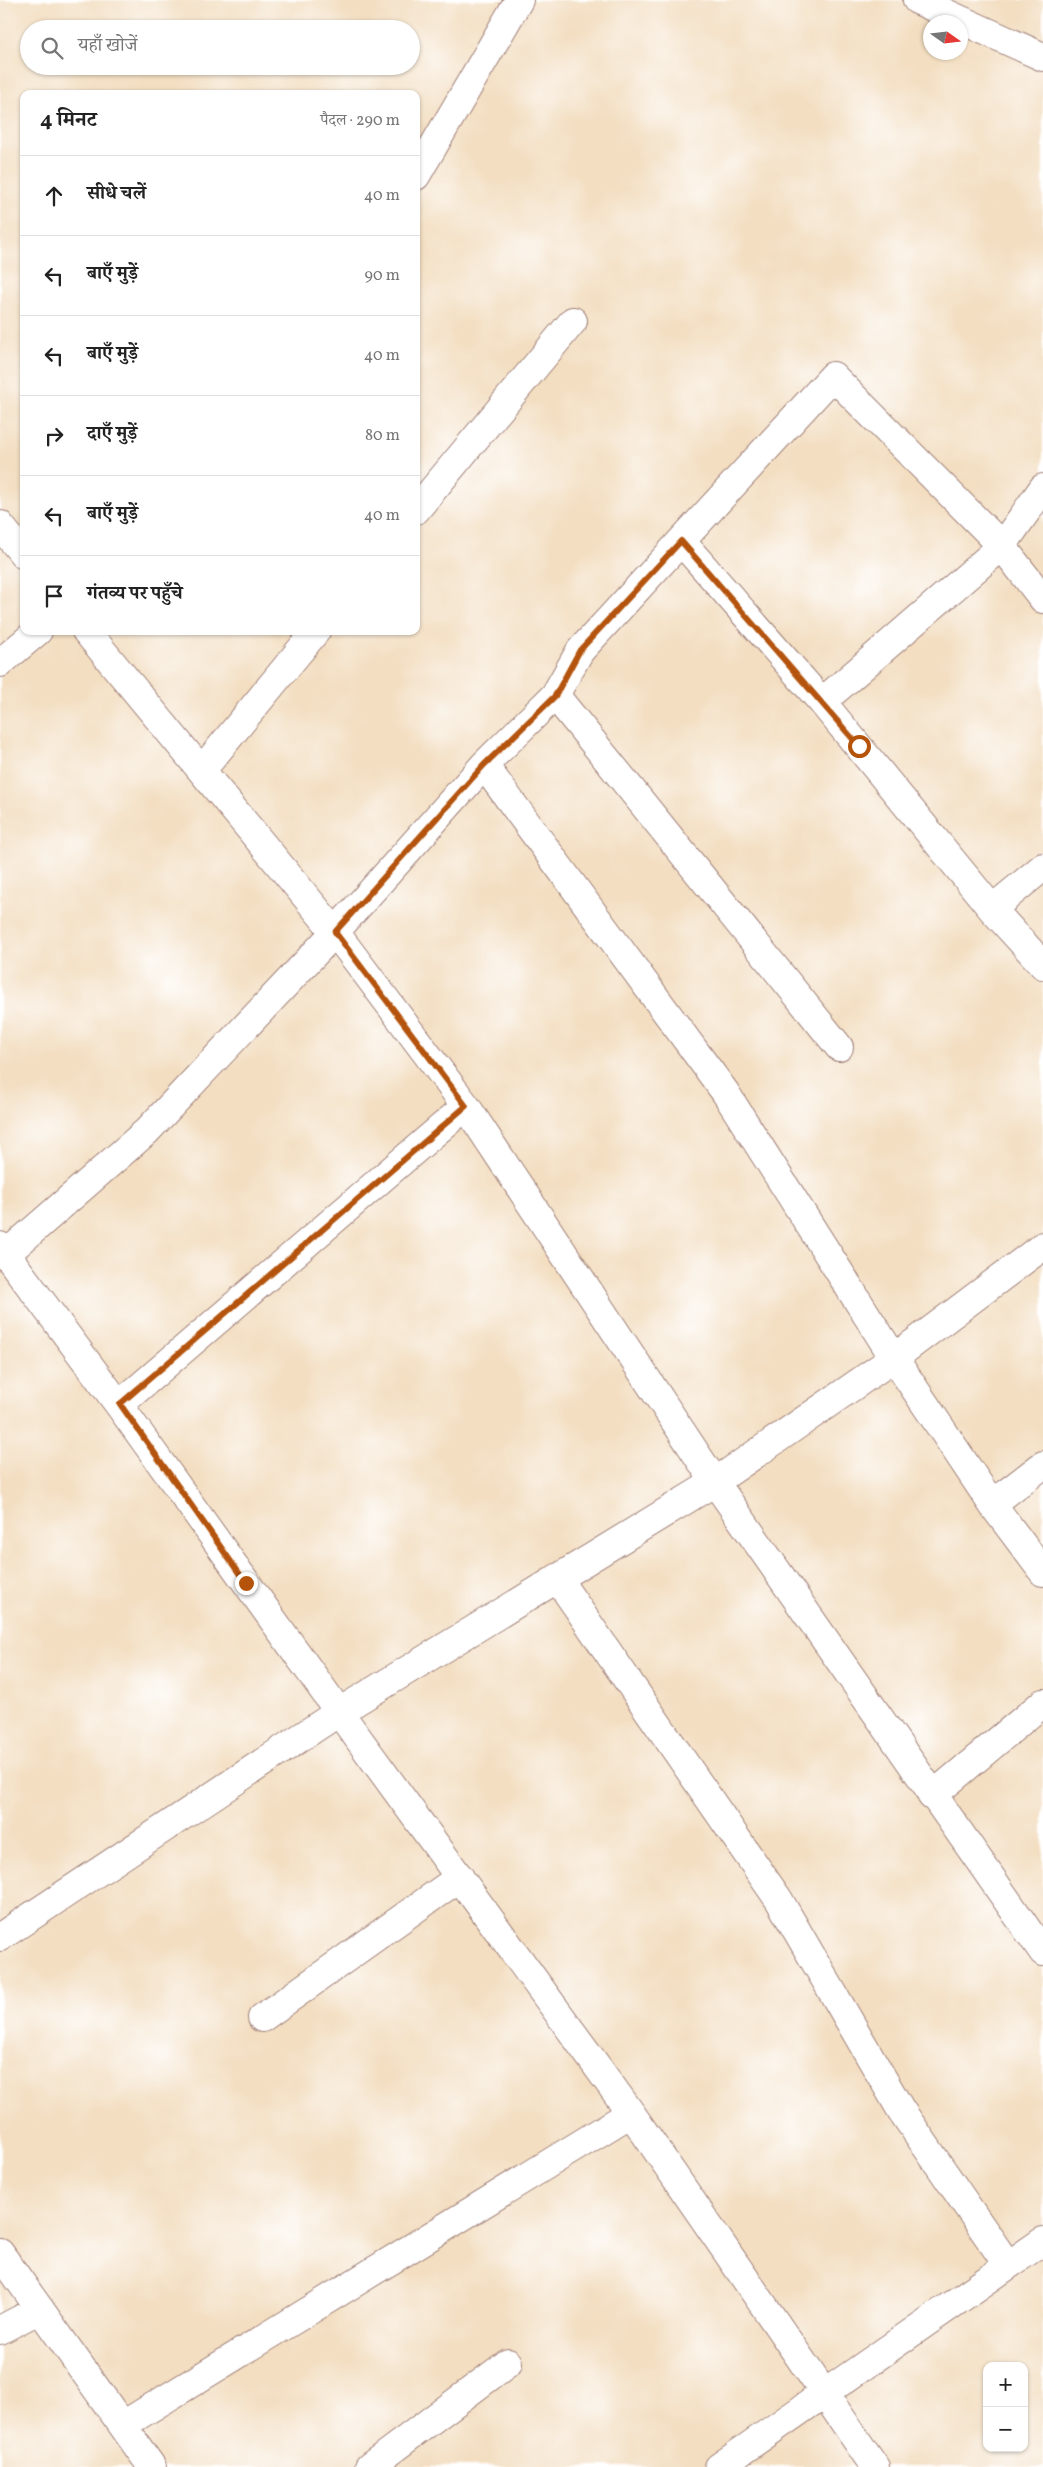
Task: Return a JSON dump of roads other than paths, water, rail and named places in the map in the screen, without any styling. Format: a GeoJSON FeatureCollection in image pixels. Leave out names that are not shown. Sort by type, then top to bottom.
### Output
{"type":"FeatureCollection","features":[{"type":"Feature","properties":{"kind":"street"},"geometry":{"type":"LineString","coordinates":[[420,169],[519,0]]}},
{"type":"Feature","properties":{"kind":"street"},"geometry":{"type":"LineString","coordinates":[[917,0],[1043,57]]}},
{"type":"Feature","properties":{"kind":"street"},"geometry":{"type":"LineString","coordinates":[[420,505],[573,321]]}},
{"type":"Feature","properties":{"kind":"street"},"geometry":{"type":"LineString","coordinates":[[876,2467],[631,2113],[338,1712],[120,1404],[3,1250],[147,1130],[335,932],[484,765],[555,696],[580,650],[832,376],[1002,546],[1043,598]]}},
{"type":"Feature","properties":{"kind":"street"},"geometry":{"type":"LineString","coordinates":[[822,702],[1002,546],[1043,488]]}},
{"type":"Feature","properties":{"kind":"street"},"geometry":{"type":"LineString","coordinates":[[0,525],[20,550]]}},
{"type":"Feature","properties":{"kind":"street"},"geometry":{"type":"LineString","coordinates":[[681,541],[822,702],[992,909],[1043,965]]}},
{"type":"Feature","properties":{"kind":"street"},"geometry":{"type":"LineString","coordinates":[[0,663],[33,635]]}},
{"type":"Feature","properties":{"kind":"street"},"geometry":{"type":"LineString","coordinates":[[89,635],[335,932],[466,1106],[715,1482],[932,1796],[1040,1942]]}},
{"type":"Feature","properties":{"kind":"street"},"geometry":{"type":"LineString","coordinates":[[202,770],[313,635]]}},
{"type":"Feature","properties":{"kind":"street"},"geometry":{"type":"LineString","coordinates":[[555,696],[839,1046]]}},
{"type":"Feature","properties":{"kind":"street"},"geometry":{"type":"LineString","coordinates":[[484,765],[725,1092],[894,1358],[992,1504],[1043,1572]]}},
{"type":"Feature","properties":{"kind":"street"},"geometry":{"type":"LineString","coordinates":[[992,909],[1043,867]]}},
{"type":"Feature","properties":{"kind":"street"},"geometry":{"type":"LineString","coordinates":[[120,1404],[466,1106]]}},
{"type":"Feature","properties":{"kind":"street"},"geometry":{"type":"LineString","coordinates":[[0,1937],[338,1712],[715,1482],[894,1358],[1043,1246]]}},
{"type":"Feature","properties":{"kind":"street"},"geometry":{"type":"LineString","coordinates":[[992,1504],[1043,1465]]}},
{"type":"Feature","properties":{"kind":"street"},"geometry":{"type":"LineString","coordinates":[[557,1578],[779,1900],[902,2110],[1007,2264]]}},
{"type":"Feature","properties":{"kind":"street"},"geometry":{"type":"LineString","coordinates":[[932,1796],[1043,1703]]}},
{"type":"Feature","properties":{"kind":"street"},"geometry":{"type":"LineString","coordinates":[[262,2018],[460,1877]]}},
{"type":"Feature","properties":{"kind":"street"},"geometry":{"type":"LineString","coordinates":[[122,2425],[631,2113]]}},
{"type":"Feature","properties":{"kind":"street"},"geometry":{"type":"LineString","coordinates":[[719,2467],[1007,2264],[1043,2241]]}},
{"type":"Feature","properties":{"kind":"street"},"geometry":{"type":"LineString","coordinates":[[0,2253],[152,2467]]}},
{"type":"Feature","properties":{"kind":"street"},"geometry":{"type":"LineString","coordinates":[[0,2330],[40,2309]]}},
{"type":"Feature","properties":{"kind":"street"},"geometry":{"type":"LineString","coordinates":[[369,2467],[508,2363]]}}]}
